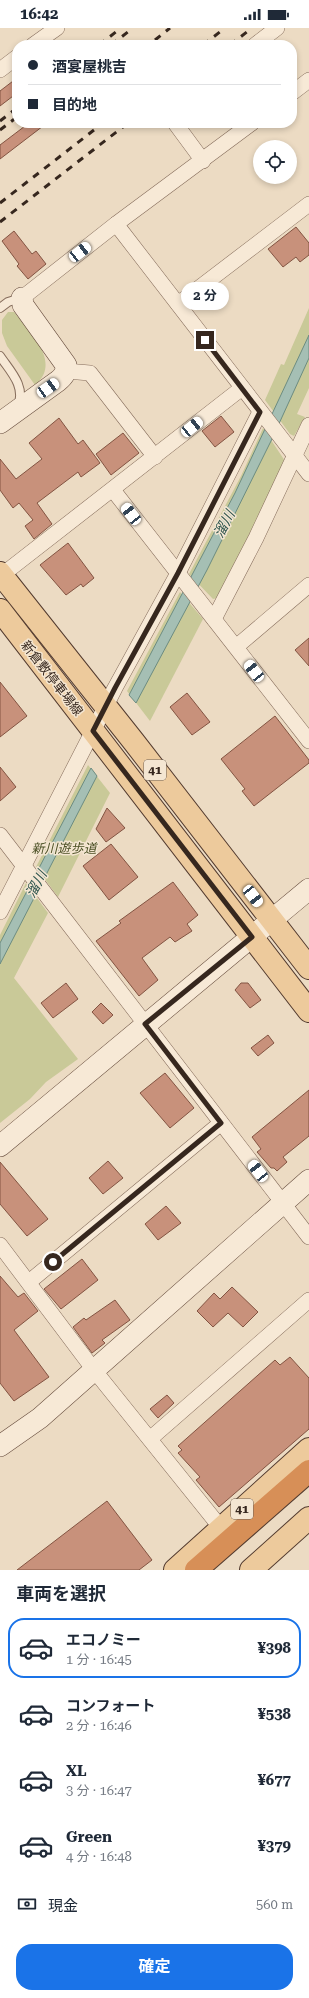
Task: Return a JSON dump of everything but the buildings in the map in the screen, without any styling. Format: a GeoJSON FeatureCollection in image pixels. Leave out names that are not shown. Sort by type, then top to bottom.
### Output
{"type":"FeatureCollection","features":[{"type":"Feature","properties":{"kind":"highway"},"geometry":{"type":"LineString","coordinates":[[196,1570],[309,1471]]}},
{"type":"Feature","properties":{"kind":"main road","name":"新倉敷停車場線"},"geometry":{"type":"LineString","coordinates":[[1,575],[106,706],[309,968]]}},
{"type":"Feature","properties":{"kind":"main road","name":"新倉敷停車場線"},"geometry":{"type":"LineString","coordinates":[[0,610],[309,1012]]}},
{"type":"Feature","properties":{"kind":"main road","name":"41"},"geometry":{"type":"LineString","coordinates":[[175,1570],[309,1449]]}},
{"type":"Feature","properties":{"kind":"main road"},"geometry":{"type":"LineString","coordinates":[[251,1570],[309,1518]]}},
{"type":"Feature","properties":{"kind":"street"},"geometry":{"type":"LineString","coordinates":[[261,40],[277,28]]}},
{"type":"Feature","properties":{"kind":"street"},"geometry":{"type":"LineString","coordinates":[[39,40],[50,30]]}},
{"type":"Feature","properties":{"kind":"street"},"geometry":{"type":"LineString","coordinates":[[0,70],[12,61]]}},
{"type":"Feature","properties":{"kind":"street"},"geometry":{"type":"LineString","coordinates":[[297,89],[309,80]]}},
{"type":"Feature","properties":{"kind":"street"},"geometry":{"type":"LineString","coordinates":[[178,128],[203,161]]}},
{"type":"Feature","properties":{"kind":"street"},"geometry":{"type":"LineString","coordinates":[[0,423],[58,381],[66,371],[66,365],[23,305],[22,298],[116,224],[246,128]]}},
{"type":"Feature","properties":{"kind":"street"},"geometry":{"type":"LineString","coordinates":[[178,304],[309,204]]}},
{"type":"Feature","properties":{"kind":"street"},"geometry":{"type":"LineString","coordinates":[[116,224],[309,474]]}},
{"type":"Feature","properties":{"kind":"street"},"geometry":{"type":"LineString","coordinates":[[66,371],[90,373],[155,457]]}},
{"type":"Feature","properties":{"kind":"street"},"geometry":{"type":"LineString","coordinates":[[1,575],[113,490],[242,388]]}},
{"type":"Feature","properties":{"kind":"street"},"geometry":{"type":"LineString","coordinates":[[0,912],[28,871],[93,731],[106,706],[182,578],[264,416]]}},
{"type":"Feature","properties":{"kind":"street"},"geometry":{"type":"LineString","coordinates":[[214,619],[309,425]]}},
{"type":"Feature","properties":{"kind":"street"},"geometry":{"type":"LineString","coordinates":[[113,490],[309,741]]}},
{"type":"Feature","properties":{"kind":"street"},"geometry":{"type":"LineString","coordinates":[[236,647],[309,585]]}},
{"type":"Feature","properties":{"kind":"street"},"geometry":{"type":"LineString","coordinates":[[0,835],[309,1237]]}},
{"type":"Feature","properties":{"kind":"street"},"geometry":{"type":"LineString","coordinates":[[0,1146],[309,889]]}},
{"type":"Feature","properties":{"kind":"street"},"geometry":{"type":"LineString","coordinates":[[29,1282],[221,1123]]}},
{"type":"Feature","properties":{"kind":"street"},"geometry":{"type":"LineString","coordinates":[[0,1446],[40,1418],[309,1180]]}},
{"type":"Feature","properties":{"kind":"street"},"geometry":{"type":"LineString","coordinates":[[0,1245],[94,1370],[221,1528]]}},
{"type":"Feature","properties":{"kind":"street"},"geometry":{"type":"LineString","coordinates":[[150,1438],[309,1300]]}},
{"type":"Feature","properties":{"kind":"lane"},"geometry":{"type":"LineString","coordinates":[[0,308],[8,302],[22,298]]}},
{"type":"Feature","properties":{"kind":"lane"},"geometry":{"type":"LineString","coordinates":[[0,356],[20,387],[20,401],[17,410]]}},
{"type":"Feature","properties":{"kind":"green space"},"geometry":{"type":"Polygon","coordinates":[[[309,308],[309,388],[297,414],[305,417],[294,436],[290,434],[265,400],[281,364],[284,365],[309,308]]]}},
{"type":"Feature","properties":{"kind":"green space"},"geometry":{"type":"Polygon","coordinates":[[[8,312],[14,312],[28,328],[41,347],[45,357],[46,367],[43,376],[35,385],[7,346],[2,333],[2,320],[8,312]]]}},
{"type":"Feature","properties":{"kind":"green space"},"geometry":{"type":"Polygon","coordinates":[[[263,428],[285,461],[262,514],[217,598],[213,599],[189,574],[241,476],[263,428]]]}},
{"type":"Feature","properties":{"kind":"green space"},"geometry":{"type":"Polygon","coordinates":[[[180,592],[203,619],[150,721],[127,691],[180,592]]]}},
{"type":"Feature","properties":{"kind":"green space","name":"新川遊歩道"},"geometry":{"type":"Polygon","coordinates":[[[88,765],[110,793],[58,897],[36,867],[88,765]]]}},
{"type":"Feature","properties":{"kind":"green space"},"geometry":{"type":"Polygon","coordinates":[[[26,883],[48,913],[14,978],[78,1059],[46,1082],[30,1099],[0,1123],[0,935],[26,883]]]}},
{"type":"Feature","properties":{"kind":"water","name":"溜川"},"geometry":{"type":"Polygon","coordinates":[[[309,335],[309,358],[272,439],[207,570],[136,703],[129,695],[235,493],[309,335]]]}},
{"type":"Feature","properties":{"kind":"water","name":"溜川"},"geometry":{"type":"Polygon","coordinates":[[[91,768],[97,776],[0,964],[0,943],[91,768]]]}},
{"type":"Feature","properties":{"kind":"railway"},"geometry":{"type":"LineString","coordinates":[[105,40],[121,28]]}},
{"type":"Feature","properties":{"kind":"railway"},"geometry":{"type":"LineString","coordinates":[[117,40],[133,28]]}},
{"type":"Feature","properties":{"kind":"railway"},"geometry":{"type":"LineString","coordinates":[[155,40],[170,28]]}},
{"type":"Feature","properties":{"kind":"railway"},"geometry":{"type":"LineString","coordinates":[[209,40],[225,28]]}},
{"type":"Feature","properties":{"kind":"railway"},"geometry":{"type":"LineString","coordinates":[[236,40],[252,28]]}},
{"type":"Feature","properties":{"kind":"railway"},"geometry":{"type":"LineString","coordinates":[[0,121],[12,112]]}},
{"type":"Feature","properties":{"kind":"railway"},"geometry":{"type":"LineString","coordinates":[[0,130],[12,121]]}},
{"type":"Feature","properties":{"kind":"railway"},"geometry":{"type":"LineString","coordinates":[[0,203],[97,128]]}},
{"type":"Feature","properties":{"kind":"railway"},"geometry":{"type":"LineString","coordinates":[[0,222],[122,128]]}},
{"type":"Feature","properties":{"kind":"route"},"geometry":{"type":"LineString","coordinates":[[53,1262],[221,1123],[145,1024],[252,937],[121,765],[93,731],[178,573],[260,412],[205,340]]}}]}
